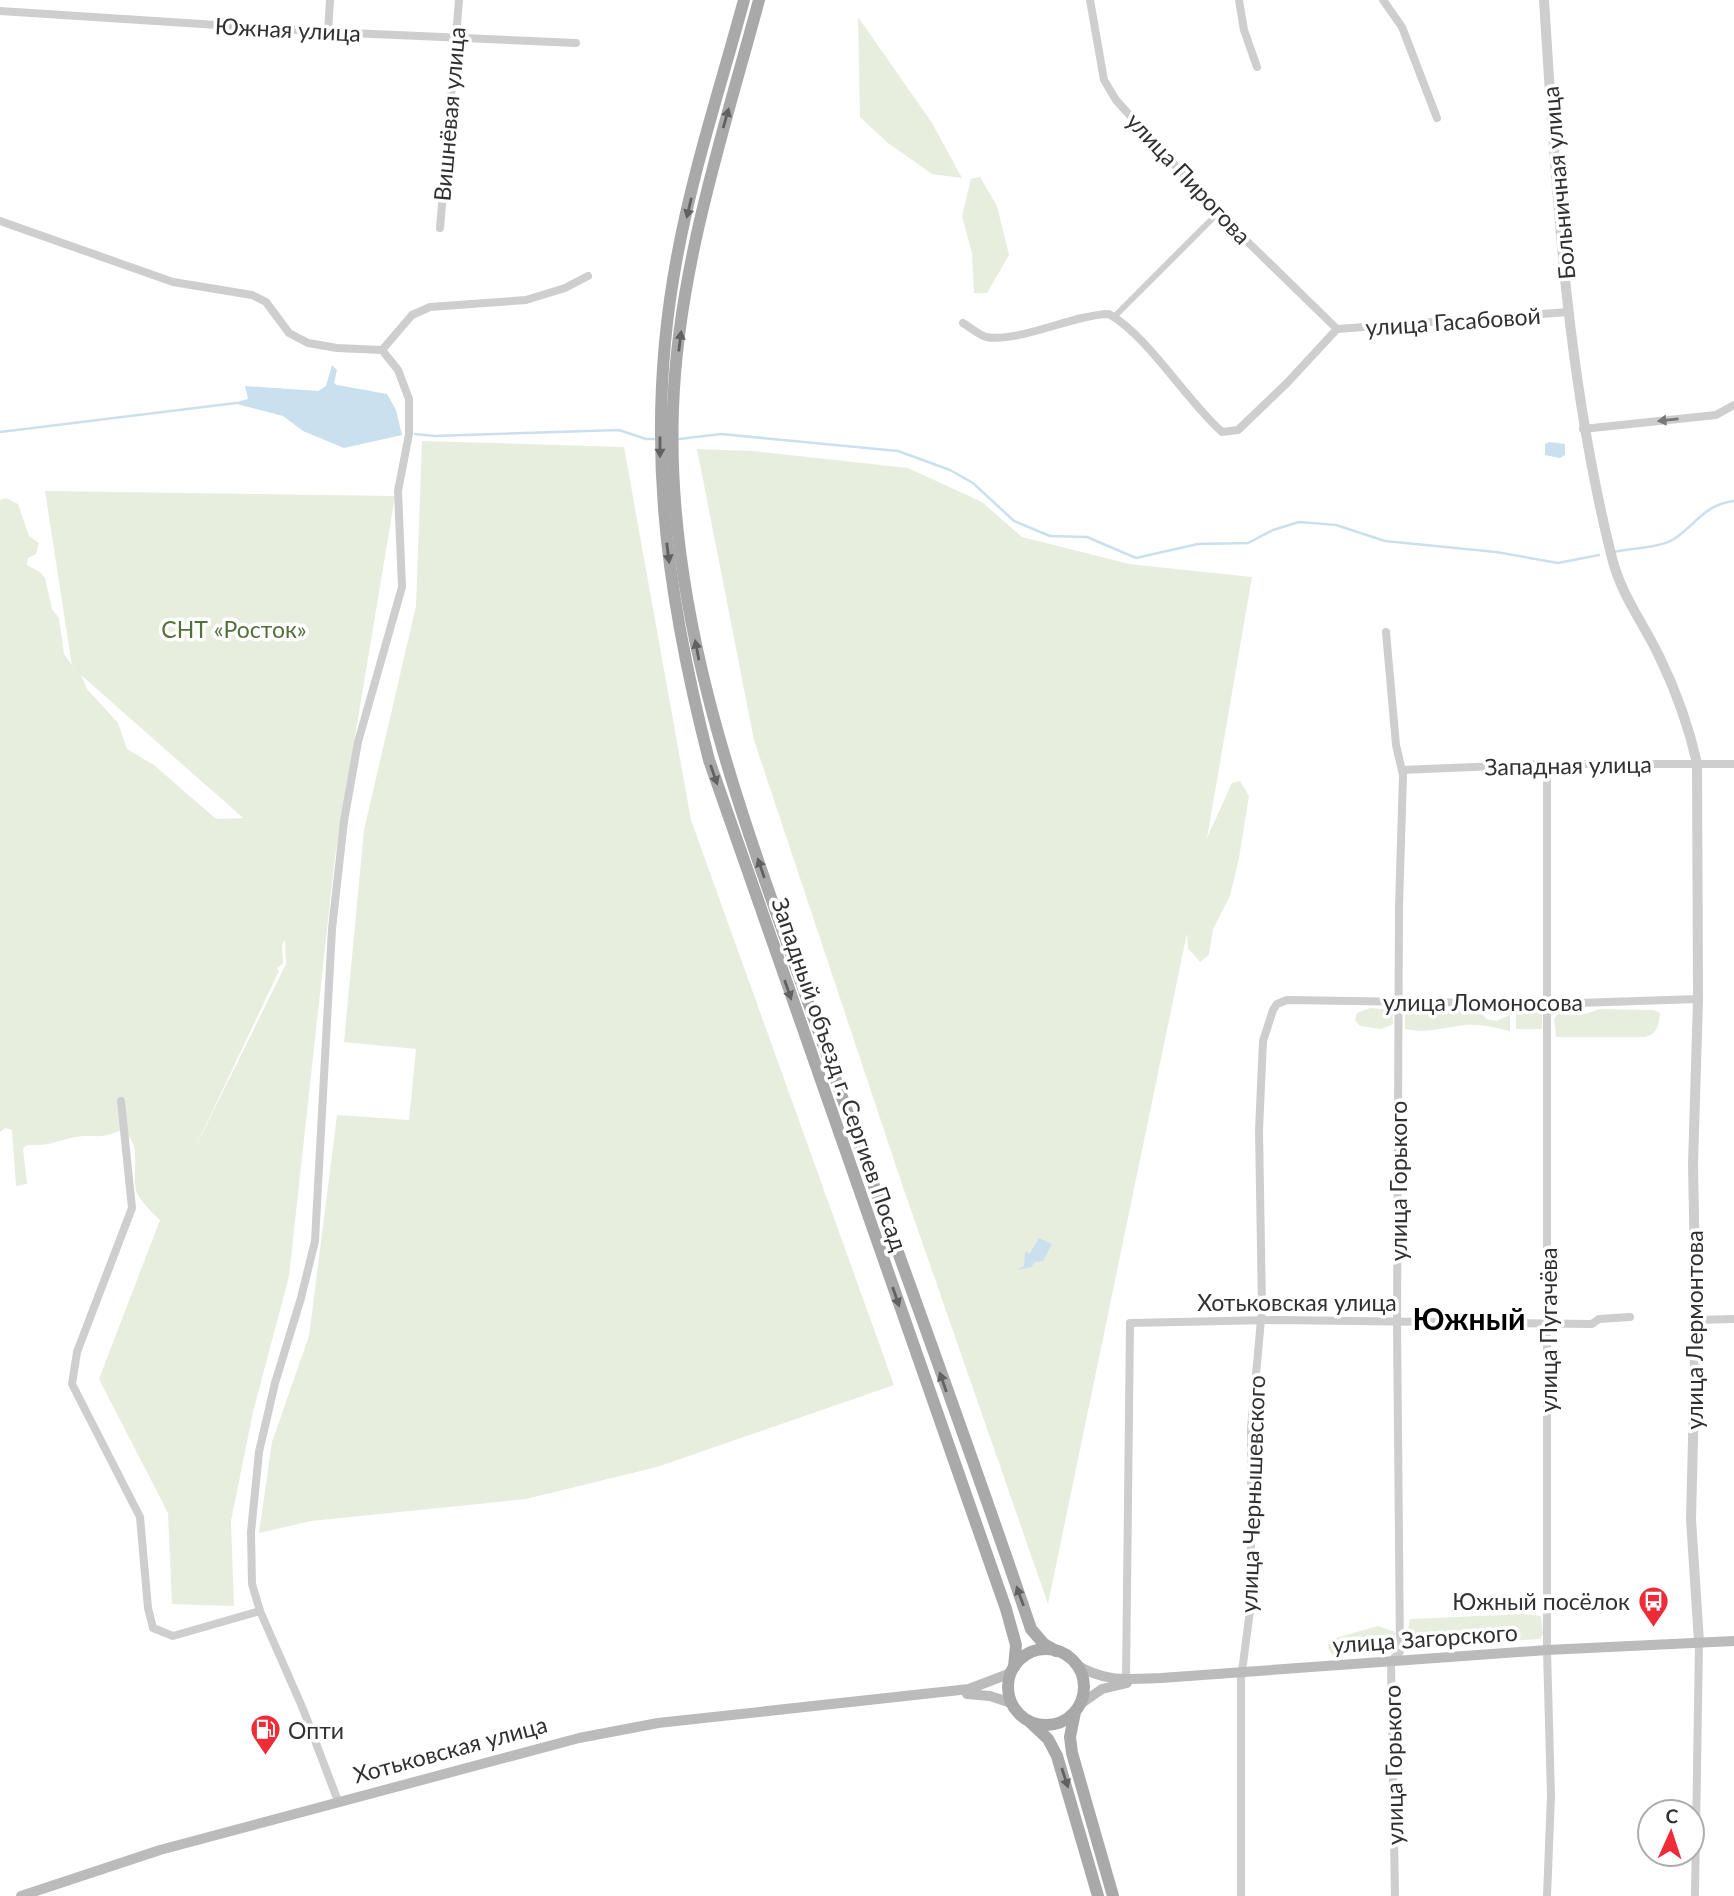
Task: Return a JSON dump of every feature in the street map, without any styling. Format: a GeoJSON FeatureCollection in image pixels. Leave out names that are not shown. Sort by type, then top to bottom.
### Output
{"type":"FeatureCollection","features":[{"type":"Feature","properties":{"kind":"main road"},"geometry":{"type":"LineString","coordinates":[[666,408],[677,257],[744,0]]}},
{"type":"Feature","properties":{"kind":"main road"},"geometry":{"type":"LineString","coordinates":[[666,408],[691,258],[758,0]]}},
{"type":"Feature","properties":{"kind":"main road","name":"Западный объезд г. Сергиев Посад"},"geometry":{"type":"LineString","coordinates":[[666,408],[660,485],[685,667],[709,760],[1006,1609],[1016,1645],[1013,1670]]}},
{"type":"Feature","properties":{"kind":"main road","name":"Западный объезд г. Сергиев Посад"},"geometry":{"type":"LineString","coordinates":[[666,408],[688,604],[723,759],[1031,1629],[1044,1644],[1056,1651]]}},
{"type":"Feature","properties":{"kind":"main road","name":"улица Загорского"},"geometry":{"type":"LineString","coordinates":[[1161,1678],[1547,1650],[1734,1641]]}},
{"type":"Feature","properties":{"kind":"main road"},"geometry":{"type":"LineString","coordinates":[[901,1695],[976,1688],[1013,1670],[1024,1657],[1036,1651],[1056,1651],[1100,1678],[1161,1678]]}},
{"type":"Feature","properties":{"kind":"main road"},"geometry":{"type":"LineString","coordinates":[[1075,1664],[1083,1679],[1070,1737],[1072,1753],[1113,1896]]}},
{"type":"Feature","properties":{"kind":"main road"},"geometry":{"type":"LineString","coordinates":[[1013,1670],[1009,1693],[1012,1703],[1048,1739],[1057,1756],[1098,1896]]}},
{"type":"Feature","properties":{"kind":"main road"},"geometry":{"type":"LineString","coordinates":[[1030,1721],[1054,1724],[1102,1689],[1161,1678]]}},
{"type":"Feature","properties":{"kind":"main road"},"geometry":{"type":"LineString","coordinates":[[901,1695],[976,1695],[1012,1703]]}},
{"type":"Feature","properties":{"kind":"main road","name":"Хотьковская улица"},"geometry":{"type":"LineString","coordinates":[[21,1896],[147,1854],[504,1756],[632,1728],[901,1695]]}},
{"type":"Feature","properties":{"kind":"street"},"geometry":{"type":"LineString","coordinates":[[328,32],[330,0]]}},
{"type":"Feature","properties":{"kind":"street","name":"Вишнёвая улица"},"geometry":{"type":"LineString","coordinates":[[440,228],[459,0]]}},
{"type":"Feature","properties":{"kind":"street","name":"улица Пирогова"},"geometry":{"type":"LineString","coordinates":[[1090,0],[1105,83],[1219,213],[1337,329]]}},
{"type":"Feature","properties":{"kind":"street"},"geometry":{"type":"LineString","coordinates":[[1240,0],[1244,30],[1257,67]]}},
{"type":"Feature","properties":{"kind":"street"},"geometry":{"type":"LineString","coordinates":[[1383,0],[1402,27],[1437,118]]}},
{"type":"Feature","properties":{"kind":"street","name":"Больничная улица"},"geometry":{"type":"LineString","coordinates":[[1544,0],[1573,365],[1583,429]]}},
{"type":"Feature","properties":{"kind":"street","name":"Южная улица"},"geometry":{"type":"LineString","coordinates":[[0,11],[328,32],[576,43]]}},
{"type":"Feature","properties":{"kind":"street"},"geometry":{"type":"LineString","coordinates":[[1114,317],[1219,213]]}},
{"type":"Feature","properties":{"kind":"street"},"geometry":{"type":"LineString","coordinates":[[0,221],[173,282],[251,295],[266,302],[289,333],[308,343],[337,348],[382,350],[398,370],[409,399],[409,434],[398,491],[402,587],[358,742],[344,821],[332,929],[315,1241],[259,1451],[251,1532],[252,1584],[260,1611],[303,1709],[338,1801]]}},
{"type":"Feature","properties":{"kind":"street"},"geometry":{"type":"LineString","coordinates":[[382,350],[412,315],[430,307],[526,300],[565,288],[588,276]]}},
{"type":"Feature","properties":{"kind":"street","name":"улица Гасабовой"},"geometry":{"type":"LineString","coordinates":[[1337,329],[1569,312]]}},
{"type":"Feature","properties":{"kind":"street"},"geometry":{"type":"LineString","coordinates":[[963,323],[985,337],[1005,337],[1092,314],[1114,317],[1142,343],[1201,414],[1222,432],[1238,430],[1337,329]]}},
{"type":"Feature","properties":{"kind":"street"},"geometry":{"type":"LineString","coordinates":[[1583,429],[1716,415],[1734,405]]}},
{"type":"Feature","properties":{"kind":"street","name":"улица Лермонтова"},"geometry":{"type":"LineString","coordinates":[[1583,429],[1613,562],[1627,600],[1666,670],[1697,763],[1698,999],[1693,1165],[1696,1320],[1691,1519],[1699,1642],[1695,1896]]}},
{"type":"Feature","properties":{"kind":"street","name":"улица Горького"},"geometry":{"type":"LineString","coordinates":[[1386,632],[1396,745],[1402,769],[1397,1323],[1400,1652],[1391,1661],[1395,1896]]}},
{"type":"Feature","properties":{"kind":"street","name":"Западная улица"},"geometry":{"type":"LineString","coordinates":[[1402,769],[1547,764],[1734,764]]}},
{"type":"Feature","properties":{"kind":"street","name":"улица Пугачёва"},"geometry":{"type":"LineString","coordinates":[[1547,764],[1547,1650],[1551,1796],[1547,1896]]}},
{"type":"Feature","properties":{"kind":"street","name":"улица Ломоносова"},"geometry":{"type":"LineString","coordinates":[[1273,1010],[1277,1004],[1287,1000],[1548,1004],[1698,999]]}},
{"type":"Feature","properties":{"kind":"street","name":"улица Чернышевского"},"geometry":{"type":"LineString","coordinates":[[1241,1896],[1241,1673],[1251,1604],[1251,1428],[1261,1322],[1259,1130],[1263,1041],[1273,1010]]}},
{"type":"Feature","properties":{"kind":"street"},"geometry":{"type":"LineString","coordinates":[[121,1101],[132,1208],[78,1352],[72,1384],[140,1517],[153,1628],[164,1635],[184,1633],[260,1611]]}},
{"type":"Feature","properties":{"kind":"street","name":"Хотьковская улица"},"geometry":{"type":"LineString","coordinates":[[1126,1679],[1130,1323],[1592,1324],[1599,1319],[1630,1317]]}},
{"type":"Feature","properties":{"kind":"street"},"geometry":{"type":"LineString","coordinates":[[1696,1320],[1734,1319]]}},
{"type":"Feature","properties":{"kind":"green space"},"geometry":{"type":"Polygon","coordinates":[[[858,17],[932,123],[962,178],[932,174],[888,143],[860,117],[858,17]]]}},
{"type":"Feature","properties":{"kind":"green space"},"geometry":{"type":"Polygon","coordinates":[[[980,177],[997,206],[1009,255],[987,293],[974,293],[972,253],[962,216],[971,179],[980,177]]]}},
{"type":"Feature","properties":{"kind":"green space"},"geometry":{"type":"Polygon","coordinates":[[[422,441],[624,447],[691,820],[894,1385],[657,1467],[526,1499],[311,1521],[259,1533],[272,1442],[309,1336],[337,1115],[409,1120],[416,1049],[344,1042],[364,830],[416,606],[422,441]]]}},
{"type":"Feature","properties":{"kind":"green space"},"geometry":{"type":"Polygon","coordinates":[[[697,449],[753,451],[908,468],[982,502],[1022,537],[1129,564],[1252,577],[1207,838],[1232,783],[1240,781],[1249,796],[1239,858],[1230,896],[1213,929],[1209,955],[1200,962],[1188,948],[1187,933],[1048,1604],[904,1190],[754,740],[697,449]]]}},
{"type":"Feature","properties":{"kind":"green space","name":"СНТ «Росток»"},"geometry":{"type":"Polygon","coordinates":[[[45,491],[395,496],[335,857],[289,1276],[253,1412],[231,1521],[234,1606],[172,1604],[168,1513],[99,1379],[160,1220],[145,1205],[135,1188],[135,1150],[132,1142],[127,1135],[119,1131],[27,1145],[23,1148],[27,1184],[16,1186],[12,1130],[5,1128],[0,1132],[0,500],[6,498],[18,504],[29,536],[39,543],[36,554],[28,558],[27,565],[45,578],[52,609],[59,618],[64,654],[72,665],[45,491]],[[81,675],[87,689],[118,723],[127,749],[154,765],[216,819],[243,818],[242,817],[81,675]],[[285,940],[282,945],[283,964],[277,968],[279,971],[192,1154],[286,964],[285,940]]]}},
{"type":"Feature","properties":{"kind":"green space"},"geometry":{"type":"Polygon","coordinates":[[[1370,1008],[1392,1010],[1393,1024],[1382,1029],[1360,1026],[1355,1020],[1357,1013],[1370,1008]]]}},
{"type":"Feature","properties":{"kind":"green space"},"geometry":{"type":"Polygon","coordinates":[[[1527,1008],[1542,1010],[1542,1029],[1516,1029],[1516,1011],[1527,1008]]]}},
{"type":"Feature","properties":{"kind":"green space"},"geometry":{"type":"Polygon","coordinates":[[[1600,1009],[1654,1010],[1660,1013],[1659,1021],[1655,1031],[1645,1037],[1556,1037],[1554,1019],[1558,1014],[1581,1015],[1600,1009]]]}},
{"type":"Feature","properties":{"kind":"green space"},"geometry":{"type":"Polygon","coordinates":[[[1409,1010],[1481,1011],[1486,1019],[1496,1021],[1510,1015],[1510,1031],[1472,1025],[1428,1030],[1405,1029],[1405,1013],[1409,1010]]]}},
{"type":"Feature","properties":{"kind":"green space"},"geometry":{"type":"Polygon","coordinates":[[[1523,1614],[1541,1616],[1543,1634],[1540,1639],[1410,1648],[1407,1634],[1410,1619],[1523,1614]]]}},
{"type":"Feature","properties":{"kind":"green space"},"geometry":{"type":"Polygon","coordinates":[[[1378,1626],[1395,1632],[1395,1650],[1334,1657],[1328,1648],[1329,1640],[1378,1626]]]}},
{"type":"Feature","properties":{"kind":"water"},"geometry":{"type":"Polygon","coordinates":[[[332,365],[337,370],[334,383],[337,385],[387,394],[396,410],[402,435],[344,448],[303,431],[283,416],[233,403],[248,399],[245,386],[318,391],[326,386],[332,365]]]}},
{"type":"Feature","properties":{"kind":"water"},"geometry":{"type":"Polygon","coordinates":[[[1545,444],[1565,444],[1565,455],[1560,458],[1545,455],[1545,444]]]}},
{"type":"Feature","properties":{"kind":"water"},"geometry":{"type":"Polygon","coordinates":[[[1039,1238],[1052,1244],[1043,1261],[1017,1270],[1024,1266],[1025,1252],[1030,1253],[1039,1238]]]}},
{"type":"Feature","properties":{"kind":"waterway"},"geometry":{"type":"LineString","coordinates":[[0,432],[236,403]]}},
{"type":"Feature","properties":{"kind":"waterway"},"geometry":{"type":"LineString","coordinates":[[415,434],[435,436],[619,430],[646,439],[659,439]]}},
{"type":"Feature","properties":{"kind":"waterway"},"geometry":{"type":"LineString","coordinates":[[679,439],[721,434],[898,451],[950,470],[973,483],[1014,521],[1050,536],[1087,537],[1136,558],[1198,544],[1248,543],[1273,530],[1299,522],[1336,525],[1385,541],[1496,552],[1558,563],[1599,555]]}},
{"type":"Feature","properties":{"kind":"waterway"},"geometry":{"type":"LineString","coordinates":[[1614,552],[1668,542],[1682,534],[1707,511],[1734,501]]}},
{"type":"Feature","properties":{"kind":"place","name":"Южный посёлок"},"geometry":{"type":"Point","coordinates":[1653,1628]}},
{"type":"Feature","properties":{"kind":"place","name":"Опти"},"geometry":{"type":"Point","coordinates":[265,1757]}},
{"type":"Feature","properties":{"kind":"district","name":"Южный"},"geometry":{"type":"Point","coordinates":[1469,1318]}}]}
